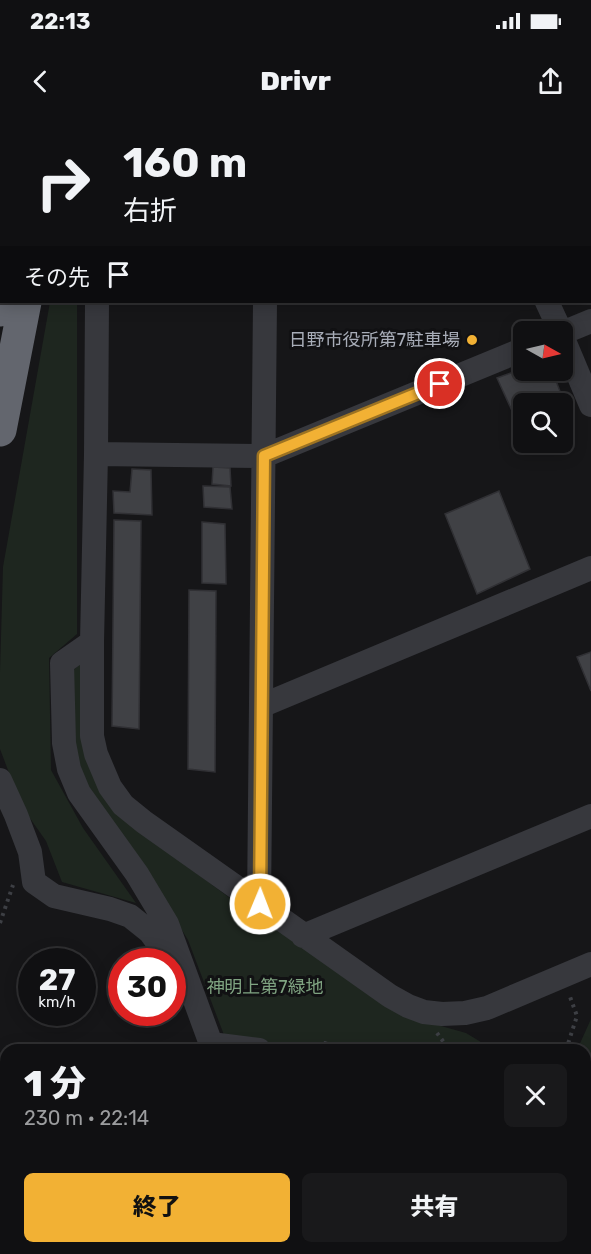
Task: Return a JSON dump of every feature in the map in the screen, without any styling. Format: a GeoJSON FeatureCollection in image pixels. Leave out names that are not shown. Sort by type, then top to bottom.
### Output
{"type":"FeatureCollection","features":[{"type":"Feature","properties":{"kind":"highway"},"geometry":{"type":"LineString","coordinates":[[0,430],[26,303]]}},
{"type":"Feature","properties":{"kind":"street"},"geometry":{"type":"LineString","coordinates":[[97,303],[92,736],[96,754],[110,787],[123,805],[303,936],[390,996],[424,1012],[465,1013],[487,1008],[591,964]]}},
{"type":"Feature","properties":{"kind":"street"},"geometry":{"type":"LineString","coordinates":[[260,904],[265,303]]}},
{"type":"Feature","properties":{"kind":"street"},"geometry":{"type":"LineString","coordinates":[[547,303],[556,321]]}},
{"type":"Feature","properties":{"kind":"street"},"geometry":{"type":"LineString","coordinates":[[573,328],[591,321]]}},
{"type":"Feature","properties":{"kind":"street"},"geometry":{"type":"LineString","coordinates":[[96,454],[264,456],[513,354]]}},
{"type":"Feature","properties":{"kind":"street"},"geometry":{"type":"LineString","coordinates":[[573,360],[591,405]]}},
{"type":"Feature","properties":{"kind":"street"},"geometry":{"type":"LineString","coordinates":[[261,706],[591,568]]}},
{"type":"Feature","properties":{"kind":"street"},"geometry":{"type":"LineString","coordinates":[[92,642],[62,663],[64,743],[69,769],[79,793],[137,874],[167,924],[172,948]]}},
{"type":"Feature","properties":{"kind":"street"},"geometry":{"type":"LineString","coordinates":[[0,780],[30,852],[34,882],[54,896],[130,916],[150,932],[162,948]]}},
{"type":"Feature","properties":{"kind":"street"},"geometry":{"type":"LineString","coordinates":[[303,936],[591,816]]}},
{"type":"Feature","properties":{"kind":"street"},"geometry":{"type":"LineString","coordinates":[[186,989],[210,1044]]}},
{"type":"Feature","properties":{"kind":"path"},"geometry":{"type":"LineString","coordinates":[[0,923],[13,884],[34,882]]}},
{"type":"Feature","properties":{"kind":"path"},"geometry":{"type":"LineString","coordinates":[[562,976],[578,1016],[568,1044]]}},
{"type":"Feature","properties":{"kind":"green space"},"geometry":{"type":"Polygon","coordinates":[[[50,303],[77,303],[77,634],[49,658],[51,770],[83,828],[136,903],[62,882],[46,841],[22,807],[0,749],[3,567],[50,303]]]}},
{"type":"Feature","properties":{"kind":"green space","name":"神明上第7緑地"},"geometry":{"type":"Polygon","coordinates":[[[83,662],[86,757],[133,826],[258,919],[416,1019],[466,1033],[484,1044],[258,1044],[224,1035],[188,940],[74,762],[71,672],[83,662]]]}},
{"type":"Feature","properties":{"kind":"green space"},"geometry":{"type":"Polygon","coordinates":[[[591,1019],[591,1044],[580,1044],[591,1019]]]}},
{"type":"Feature","properties":{"kind":"building"},"geometry":{"type":"Polygon","coordinates":[[[513,372],[513,381],[556,381],[561,393],[513,393],[513,413],[497,378],[513,372]]]}},
{"type":"Feature","properties":{"kind":"building"},"geometry":{"type":"Polygon","coordinates":[[[213,467],[230,468],[231,486],[212,484],[213,467]]]}},
{"type":"Feature","properties":{"kind":"building"},"geometry":{"type":"Polygon","coordinates":[[[132,469],[151,470],[152,515],[114,513],[113,491],[130,492],[132,469]]]}},
{"type":"Feature","properties":{"kind":"building"},"geometry":{"type":"Polygon","coordinates":[[[203,486],[230,487],[232,509],[204,507],[203,486]]]}},
{"type":"Feature","properties":{"kind":"building"},"geometry":{"type":"Polygon","coordinates":[[[499,491],[530,569],[477,594],[445,514],[499,491]]]}},
{"type":"Feature","properties":{"kind":"building"},"geometry":{"type":"Polygon","coordinates":[[[114,520],[141,521],[139,729],[112,726],[114,520]]]}},
{"type":"Feature","properties":{"kind":"building"},"geometry":{"type":"Polygon","coordinates":[[[202,522],[225,524],[226,584],[202,583],[202,522]]]}},
{"type":"Feature","properties":{"kind":"building"},"geometry":{"type":"Polygon","coordinates":[[[189,590],[216,591],[215,772],[188,769],[189,590]]]}},
{"type":"Feature","properties":{"kind":"building"},"geometry":{"type":"Polygon","coordinates":[[[591,652],[591,691],[577,657],[591,652]]]}},
{"type":"Feature","properties":{"kind":"place","name":"日野市役所第7駐車場"},"geometry":{"type":"Point","coordinates":[472,340]}},
{"type":"Feature","properties":{"kind":"route"},"geometry":{"type":"LineString","coordinates":[[260,904],[264,456],[440,384]]}}]}
